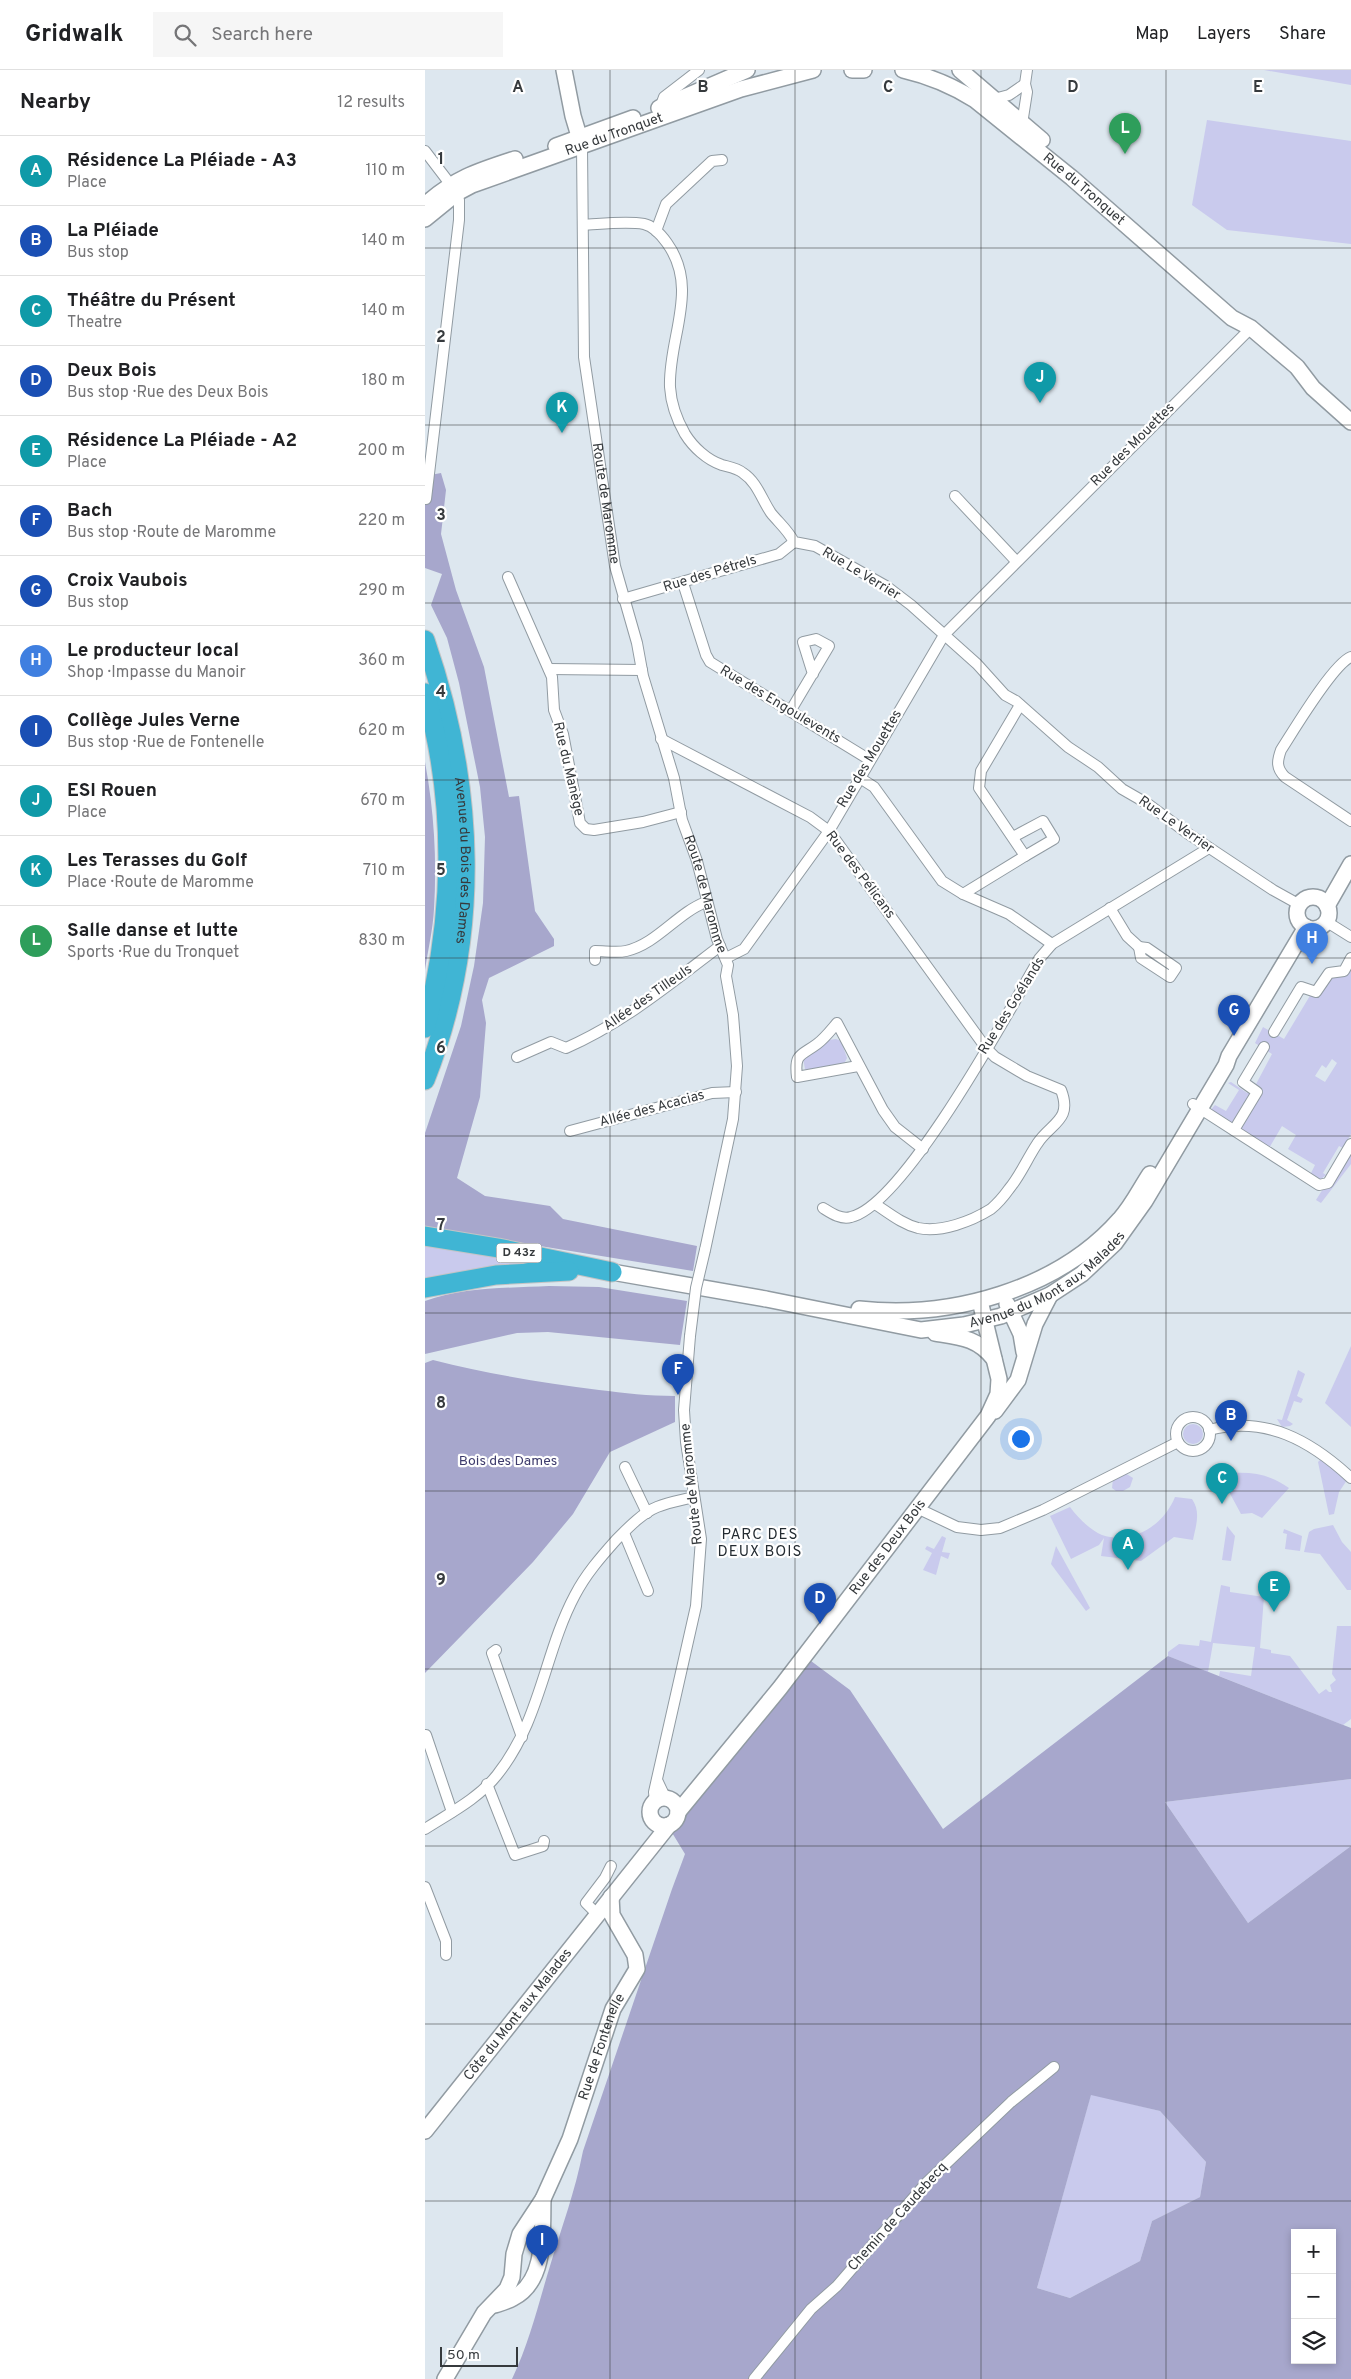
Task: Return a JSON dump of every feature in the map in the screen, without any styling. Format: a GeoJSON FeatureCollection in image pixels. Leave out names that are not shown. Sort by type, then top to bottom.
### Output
{"type":"FeatureCollection","features":[{"type":"Feature","properties":{"kind":"highway","name":"Avenue du Bois des Dames"},"geometry":{"type":"LineString","coordinates":[[425,640],[447,710],[456,751],[465,827],[466,861],[464,905],[456,969],[440,1036],[425,1080]]}},
{"type":"Feature","properties":{"kind":"highway","name":"Avenue du Bois des Dames"},"geometry":{"type":"LineString","coordinates":[[425,693],[439,753],[448,841],[448,890],[444,936],[437,982],[425,1028]]}},
{"type":"Feature","properties":{"kind":"highway","name":"D 43z"},"geometry":{"type":"LineString","coordinates":[[425,1236],[498,1248],[612,1272]]}},
{"type":"Feature","properties":{"kind":"highway"},"geometry":{"type":"LineString","coordinates":[[425,1288],[467,1279],[522,1272],[612,1272]]}},
{"type":"Feature","properties":{"kind":"street","name":"Route de Maromme"},"geometry":{"type":"LineString","coordinates":[[564,70],[573,116],[581,142],[584,357],[607,520],[623,599],[661,739],[674,778],[687,836],[699,868],[706,902],[728,965],[726,976],[733,1015],[736,1057],[736,1092],[730,1140],[696,1288],[690,1336],[684,1410],[686,1442],[701,1539],[696,1606],[657,1780],[668,1803]]}},
{"type":"Feature","properties":{"kind":"street","name":"Rue du Tronquet"},"geometry":{"type":"LineString","coordinates":[[659,108],[664,97],[699,70]]}},
{"type":"Feature","properties":{"kind":"street","name":"Rue du Tronquet"},"geometry":{"type":"LineString","coordinates":[[425,205],[454,188],[488,179],[581,142],[749,70]]}},
{"type":"Feature","properties":{"kind":"street"},"geometry":{"type":"LineString","coordinates":[[749,70],[751,87]]}},
{"type":"Feature","properties":{"kind":"street","name":"Rue du Tronquet"},"geometry":{"type":"LineString","coordinates":[[581,142],[751,87],[813,70]]}},
{"type":"Feature","properties":{"kind":"street"},"geometry":{"type":"LineString","coordinates":[[852,70],[864,70]]}},
{"type":"Feature","properties":{"kind":"street","name":"Rue du Tronquet"},"geometry":{"type":"LineString","coordinates":[[903,70],[930,78],[959,90],[975,100],[1072,178],[1232,318],[1251,328]]}},
{"type":"Feature","properties":{"kind":"street","name":"Rue du Tronquet"},"geometry":{"type":"LineString","coordinates":[[960,70],[1238,311],[1251,328],[1303,372],[1312,376],[1351,410]]}},
{"type":"Feature","properties":{"kind":"street"},"geometry":{"type":"LineString","coordinates":[[1023,124],[1027,92],[1025,84],[1027,70]]}},
{"type":"Feature","properties":{"kind":"street"},"geometry":{"type":"LineString","coordinates":[[993,99],[1009,95],[1025,84]]}},
{"type":"Feature","properties":{"kind":"street"},"geometry":{"type":"LineString","coordinates":[[425,151],[454,188],[459,200],[459,220],[426,499]]}},
{"type":"Feature","properties":{"kind":"street"},"geometry":{"type":"LineString","coordinates":[[656,231],[666,204],[712,161],[722,160]]}},
{"type":"Feature","properties":{"kind":"street","name":"Rue du Tronquet"},"geometry":{"type":"LineString","coordinates":[[425,219],[454,188]]}},
{"type":"Feature","properties":{"kind":"street"},"geometry":{"type":"LineString","coordinates":[[583,224],[643,224],[656,231],[669,245],[675,257],[683,287],[682,310],[670,387],[679,424],[686,436],[702,454],[716,463],[739,470],[748,476],[770,511],[789,532],[794,542]]}},
{"type":"Feature","properties":{"kind":"street","name":"Rue des Mouettes"},"geometry":{"type":"LineString","coordinates":[[726,958],[743,949],[829,830],[943,635],[1251,328]]}},
{"type":"Feature","properties":{"kind":"street","name":"Rue du Tronquet"},"geometry":{"type":"LineString","coordinates":[[1303,372],[1313,388],[1351,422]]}},
{"type":"Feature","properties":{"kind":"street"},"geometry":{"type":"LineString","coordinates":[[955,496],[1016,561]]}},
{"type":"Feature","properties":{"kind":"street","name":"Rue des Pétrels"},"geometry":{"type":"LineString","coordinates":[[623,599],[779,554],[794,542]]}},
{"type":"Feature","properties":{"kind":"street","name":"Rue Le Verrier"},"geometry":{"type":"LineString","coordinates":[[794,542],[815,546],[871,576],[911,605],[977,664],[1005,695],[1020,705],[1055,737],[1098,767],[1122,788],[1148,804],[1209,848],[1273,890],[1300,904]]}},
{"type":"Feature","properties":{"kind":"street","name":"Rue du Manège"},"geometry":{"type":"LineString","coordinates":[[508,577],[552,678],[554,710],[563,734],[580,823],[586,829],[594,830],[643,822],[681,812]]}},
{"type":"Feature","properties":{"kind":"street","name":"Rue des Engoulevents"},"geometry":{"type":"LineString","coordinates":[[683,583],[709,660],[870,760]]}},
{"type":"Feature","properties":{"kind":"street"},"geometry":{"type":"LineString","coordinates":[[1351,657],[1343,660],[1327,682],[1281,750],[1277,760],[1279,771],[1285,777],[1351,821]]}},
{"type":"Feature","properties":{"kind":"street"},"geometry":{"type":"LineString","coordinates":[[549,669],[642,670]]}},
{"type":"Feature","properties":{"kind":"street"},"geometry":{"type":"LineString","coordinates":[[791,710],[813,674]]}},
{"type":"Feature","properties":{"kind":"street"},"geometry":{"type":"LineString","coordinates":[[1020,705],[981,771],[978,782],[979,788],[1025,856]]}},
{"type":"Feature","properties":{"kind":"street","name":"Rue des Pélicans"},"geometry":{"type":"LineString","coordinates":[[661,739],[810,818],[829,830],[986,1048],[995,1057],[1027,1076],[1061,1090],[1065,1102],[1062,1117],[1038,1142],[1010,1188],[992,1208],[965,1222],[941,1228],[920,1228],[905,1223],[875,1204]]}},
{"type":"Feature","properties":{"kind":"street"},"geometry":{"type":"LineString","coordinates":[[860,778],[874,787],[942,881],[963,894],[1009,914],[1052,944]]}},
{"type":"Feature","properties":{"kind":"street"},"geometry":{"type":"LineString","coordinates":[[963,894],[1054,839],[1043,821],[1013,837]]}},
{"type":"Feature","properties":{"kind":"street","name":"Rue des Goélands"},"geometry":{"type":"LineString","coordinates":[[823,1208],[834,1216],[851,1218],[875,1204],[923,1149],[1039,959],[1052,944],[1209,848]]}},
{"type":"Feature","properties":{"kind":"street"},"geometry":{"type":"LineString","coordinates":[[1323,902],[1336,887],[1351,864]]}},
{"type":"Feature","properties":{"kind":"street"},"geometry":{"type":"LineString","coordinates":[[1311,897],[1323,902],[1329,912],[1327,922],[1319,928],[1305,927],[1301,924],[1297,916],[1300,904],[1311,897]]}},
{"type":"Feature","properties":{"kind":"street"},"geometry":{"type":"LineString","coordinates":[[595,960],[595,951],[625,952],[638,947],[692,909],[706,902]]}},
{"type":"Feature","properties":{"kind":"street"},"geometry":{"type":"LineString","coordinates":[[1110,908],[1127,936],[1139,947]]}},
{"type":"Feature","properties":{"kind":"street"},"geometry":{"type":"LineString","coordinates":[[1327,922],[1351,937]]}},
{"type":"Feature","properties":{"kind":"street","name":"Avenue du Mont aux Malades"},"geometry":{"type":"LineString","coordinates":[[612,1272],[766,1299],[921,1330],[985,1321],[1010,1313],[1049,1295],[1098,1260],[1133,1219],[1199,1108],[1215,1067],[1222,1059],[1229,1056],[1305,927]]}},
{"type":"Feature","properties":{"kind":"street","name":"Allée des Tilleuls"},"geometry":{"type":"LineString","coordinates":[[517,1057],[551,1042],[566,1048],[593,1036],[632,1013],[720,946]]}},
{"type":"Feature","properties":{"kind":"street"},"geometry":{"type":"LineString","coordinates":[[1274,1032],[1301,987],[1316,992],[1329,973],[1344,971],[1351,958]]}},
{"type":"Feature","properties":{"kind":"street"},"geometry":{"type":"LineString","coordinates":[[858,1066],[797,1077],[795,1064],[799,1054],[818,1043],[837,1023],[858,1066],[895,1127],[923,1149]]}},
{"type":"Feature","properties":{"kind":"street"},"geometry":{"type":"LineString","coordinates":[[1234,1130],[1257,1092],[1243,1082],[1264,1047]]}},
{"type":"Feature","properties":{"kind":"street","name":"Allée des Acacias"},"geometry":{"type":"LineString","coordinates":[[570,1131],[712,1093],[736,1092]]}},
{"type":"Feature","properties":{"kind":"street"},"geometry":{"type":"LineString","coordinates":[[1199,1108],[1319,1185],[1328,1183],[1351,1144]]}},
{"type":"Feature","properties":{"kind":"street","name":"Avenue du Mont aux Malades"},"geometry":{"type":"LineString","coordinates":[[766,1299],[875,1311],[900,1311],[980,1302],[1026,1284],[1065,1264],[1093,1244],[1121,1218],[1199,1108]]}},
{"type":"Feature","properties":{"kind":"street","name":"Rue des Deux Bois"},"geometry":{"type":"LineString","coordinates":[[1003,1293],[1010,1313],[1021,1334],[1025,1359]]}},
{"type":"Feature","properties":{"kind":"street","name":"Rue des Deux Bois"},"geometry":{"type":"LineString","coordinates":[[988,1416],[999,1408],[1015,1387],[1035,1324],[1049,1295]]}},
{"type":"Feature","properties":{"kind":"street","name":"Rue des Deux Bois"},"geometry":{"type":"LineString","coordinates":[[668,1803],[692,1794],[780,1688],[988,1416],[999,1386],[996,1362],[980,1302]]}},
{"type":"Feature","properties":{"kind":"street"},"geometry":{"type":"LineString","coordinates":[[921,1330],[975,1342],[985,1347],[996,1362]]}},
{"type":"Feature","properties":{"kind":"street"},"geometry":{"type":"LineString","coordinates":[[1187,1418],[1198,1418],[1207,1424],[1209,1430],[1209,1440],[1199,1450],[1184,1449],[1178,1442],[1177,1430],[1182,1421],[1187,1418]]}},
{"type":"Feature","properties":{"kind":"street"},"geometry":{"type":"LineString","coordinates":[[1209,1430],[1247,1425],[1293,1436],[1313,1447],[1351,1478]]}},
{"type":"Feature","properties":{"kind":"street"},"geometry":{"type":"LineString","coordinates":[[919,1508],[957,1527],[981,1530],[1000,1528],[1057,1503],[1178,1442]]}},
{"type":"Feature","properties":{"kind":"street"},"geometry":{"type":"LineString","coordinates":[[625,1467],[647,1514]]}},
{"type":"Feature","properties":{"kind":"street"},"geometry":{"type":"LineString","coordinates":[[425,1829],[452,1812],[497,1775],[522,1737],[540,1693],[560,1629],[575,1596],[593,1566],[624,1533],[656,1507],[694,1497]]}},
{"type":"Feature","properties":{"kind":"street"},"geometry":{"type":"LineString","coordinates":[[624,1533],[648,1591]]}},
{"type":"Feature","properties":{"kind":"street"},"geometry":{"type":"LineString","coordinates":[[496,1650],[492,1654],[522,1737]]}},
{"type":"Feature","properties":{"kind":"street"},"geometry":{"type":"LineString","coordinates":[[426,1735],[452,1812]]}},
{"type":"Feature","properties":{"kind":"street"},"geometry":{"type":"LineString","coordinates":[[487,1784],[515,1855],[543,1846],[544,1841]]}},
{"type":"Feature","properties":{"kind":"street"},"geometry":{"type":"LineString","coordinates":[[611,1897],[638,1862],[675,1820],[668,1803],[650,1811],[653,1820],[658,1825],[669,1825]]}},
{"type":"Feature","properties":{"kind":"street"},"geometry":{"type":"LineString","coordinates":[[638,1862],[651,1831],[653,1820]]}},
{"type":"Feature","properties":{"kind":"street"},"geometry":{"type":"LineString","coordinates":[[597,1914],[586,1903],[605,1878],[611,1866]]}},
{"type":"Feature","properties":{"kind":"street"},"geometry":{"type":"LineString","coordinates":[[425,1887],[447,1941],[446,1955]]}},
{"type":"Feature","properties":{"kind":"street","name":"Côte du Mont aux Malades"},"geometry":{"type":"LineString","coordinates":[[425,2131],[611,1897]]}},
{"type":"Feature","properties":{"kind":"street","name":"Rue de Fontenelle"},"geometry":{"type":"LineString","coordinates":[[445,2379],[489,2307],[507,2289],[512,2277],[514,2254],[522,2230],[543,2198],[570,2139],[613,2009],[637,1969],[635,1955],[612,1915],[611,1897]]}},
{"type":"Feature","properties":{"kind":"street","name":"Chemin de Caudebecq"},"geometry":{"type":"LineString","coordinates":[[754,2379],[811,2309],[837,2286],[927,2182],[1011,2102],[1054,2067]]}},
{"type":"Feature","properties":{"kind":"street","name":"Rue de Fontenelle"},"geometry":{"type":"LineString","coordinates":[[489,2307],[514,2298],[525,2289],[533,2276],[537,2265],[542,2232],[543,2198]]}},
{"type":"Feature","properties":{"kind":"street"},"geometry":{"type":"LineString","coordinates":[[522,2230],[542,2232]]}},
{"type":"Feature","properties":{"kind":"shaded area"},"geometry":{"type":"Polygon","coordinates":[[[1264,70],[1351,70],[1351,85],[1264,70]]]}},
{"type":"Feature","properties":{"kind":"shaded area"},"geometry":{"type":"Polygon","coordinates":[[[1207,120],[1351,141],[1351,244],[1227,230],[1192,205],[1207,120]]]}},
{"type":"Feature","properties":{"kind":"shaded area"},"geometry":{"type":"Polygon","coordinates":[[[1351,958],[1351,1134],[1343,1148],[1339,1146],[1323,1173],[1326,1175],[1320,1180],[1310,1175],[1315,1165],[1288,1149],[1296,1135],[1282,1126],[1268,1150],[1208,1113],[1215,1105],[1226,1111],[1239,1090],[1228,1083],[1231,1082],[1247,1093],[1255,1086],[1272,1054],[1255,1043],[1263,1027],[1284,1039],[1311,994],[1316,992],[1351,958]],[[1332,1059],[1326,1068],[1322,1065],[1315,1076],[1325,1082],[1337,1063],[1332,1059]]]}},
{"type":"Feature","properties":{"kind":"shaded area"},"geometry":{"type":"Polygon","coordinates":[[[836,1039],[841,1041],[847,1058],[844,1064],[808,1071],[805,1069],[803,1058],[829,1040],[836,1039]]]}},
{"type":"Feature","properties":{"kind":"shaded area"},"geometry":{"type":"Polygon","coordinates":[[[1351,1144],[1351,1164],[1321,1203],[1316,1200],[1351,1144]]]}},
{"type":"Feature","properties":{"kind":"shaded area"},"geometry":{"type":"Polygon","coordinates":[[[425,1244],[554,1267],[425,1284],[425,1244]]]}},
{"type":"Feature","properties":{"kind":"shaded area"},"geometry":{"type":"Polygon","coordinates":[[[1351,1346],[1351,1427],[1325,1403],[1351,1346]]]}},
{"type":"Feature","properties":{"kind":"shaded area"},"geometry":{"type":"Polygon","coordinates":[[[1298,1370],[1305,1374],[1297,1396],[1303,1399],[1301,1403],[1294,1401],[1287,1420],[1293,1424],[1282,1427],[1277,1419],[1282,1420],[1298,1370]]]}},
{"type":"Feature","properties":{"kind":"shaded area"},"geometry":{"type":"Polygon","coordinates":[[[1193,1424],[1200,1427],[1203,1434],[1200,1441],[1193,1444],[1186,1441],[1183,1434],[1186,1427],[1193,1424]]]}},
{"type":"Feature","properties":{"kind":"shaded area"},"geometry":{"type":"Polygon","coordinates":[[[1322,1458],[1347,1480],[1339,1492],[1334,1514],[1329,1515],[1318,1462],[1322,1458]]]}},
{"type":"Feature","properties":{"kind":"shaded area"},"geometry":{"type":"Polygon","coordinates":[[[1125,1473],[1133,1478],[1130,1487],[1123,1491],[1116,1491],[1112,1488],[1113,1479],[1125,1473]]]}},
{"type":"Feature","properties":{"kind":"shaded area"},"geometry":{"type":"Polygon","coordinates":[[[1250,1473],[1263,1476],[1277,1480],[1289,1488],[1262,1518],[1252,1513],[1241,1514],[1220,1475],[1250,1473]]]}},
{"type":"Feature","properties":{"kind":"shaded area"},"geometry":{"type":"Polygon","coordinates":[[[1175,1497],[1192,1499],[1195,1504],[1197,1519],[1193,1540],[1174,1537],[1141,1561],[1101,1556],[1104,1538],[1099,1545],[1071,1559],[1050,1516],[1070,1507],[1085,1523],[1098,1533],[1114,1537],[1125,1537],[1136,1535],[1155,1524],[1170,1507],[1175,1497]]]}},
{"type":"Feature","properties":{"kind":"shaded area"},"geometry":{"type":"Polygon","coordinates":[[[1333,1525],[1342,1542],[1351,1552],[1351,1590],[1347,1590],[1320,1554],[1304,1552],[1309,1532],[1333,1525]]]}},
{"type":"Feature","properties":{"kind":"shaded area"},"geometry":{"type":"Polygon","coordinates":[[[1227,1526],[1235,1536],[1231,1561],[1222,1560],[1227,1526]]]}},
{"type":"Feature","properties":{"kind":"shaded area"},"geometry":{"type":"Polygon","coordinates":[[[1284,1529],[1302,1536],[1300,1551],[1285,1549],[1287,1534],[1283,1533],[1284,1529]]]}},
{"type":"Feature","properties":{"kind":"shaded area"},"geometry":{"type":"Polygon","coordinates":[[[942,1536],[946,1538],[942,1552],[950,1553],[948,1559],[941,1556],[936,1575],[923,1570],[932,1553],[925,1549],[927,1546],[934,1549],[942,1536]]]}},
{"type":"Feature","properties":{"kind":"shaded area"},"geometry":{"type":"Polygon","coordinates":[[[1056,1546],[1090,1608],[1086,1611],[1051,1564],[1056,1546]]]}},
{"type":"Feature","properties":{"kind":"shaded area"},"geometry":{"type":"Polygon","coordinates":[[[1221,1585],[1230,1587],[1230,1592],[1264,1597],[1260,1648],[1271,1650],[1271,1653],[1290,1656],[1319,1694],[1326,1689],[1332,1692],[1330,1685],[1336,1680],[1332,1674],[1337,1626],[1351,1626],[1351,1719],[1343,1725],[1219,1676],[1220,1671],[1251,1676],[1255,1647],[1213,1643],[1208,1672],[1168,1656],[1168,1652],[1179,1644],[1199,1646],[1200,1640],[1211,1642],[1221,1585]]]}},
{"type":"Feature","properties":{"kind":"shaded area"},"geometry":{"type":"Polygon","coordinates":[[[1351,1779],[1351,1846],[1248,1923],[1165,1802],[1351,1779]]]}},
{"type":"Feature","properties":{"kind":"shaded area"},"geometry":{"type":"Polygon","coordinates":[[[1091,2094],[1160,2111],[1206,2162],[1200,2197],[1152,2221],[1140,2261],[1070,2298],[1037,2288],[1091,2094]]]}},
{"type":"Feature","properties":{"kind":"green space"},"geometry":{"type":"Polygon","coordinates":[[[441,473],[446,490],[441,534],[456,590],[484,667],[509,797],[519,796],[535,911],[554,939],[554,946],[489,978],[482,1000],[486,1023],[480,1097],[457,1178],[485,1196],[550,1206],[563,1219],[697,1246],[693,1271],[425,1227],[425,1133],[461,1026],[474,966],[483,903],[485,837],[480,787],[459,683],[447,638],[431,605],[442,574],[425,568],[425,476],[441,473]]]}},
{"type":"Feature","properties":{"kind":"green space"},"geometry":{"type":"Polygon","coordinates":[[[425,762],[433,817],[435,890],[432,932],[425,970],[425,762]]]}},
{"type":"Feature","properties":{"kind":"green space"},"geometry":{"type":"Polygon","coordinates":[[[549,1286],[599,1287],[687,1301],[680,1345],[548,1332],[517,1333],[425,1354],[425,1301],[440,1296],[470,1291],[549,1286]]]}},
{"type":"Feature","properties":{"kind":"green space","name":"Bois des Dames"},"geometry":{"type":"Polygon","coordinates":[[[433,1360],[495,1374],[557,1384],[627,1393],[675,1396],[675,1422],[610,1452],[573,1514],[533,1562],[425,1673],[425,1363],[433,1360]]]}},
{"type":"Feature","properties":{"kind":"green space"},"geometry":{"type":"Polygon","coordinates":[[[1168,1656],[1351,1728],[1351,1779],[1165,1802],[1248,1923],[1351,1846],[1351,2379],[512,2379],[533,2323],[572,2195],[583,2151],[685,1854],[671,1831],[811,1661],[850,1690],[943,1829],[1168,1656]],[[1091,2095],[1037,2288],[1070,2298],[1140,2261],[1152,2221],[1200,2197],[1206,2162],[1160,2111],[1091,2095]]]}},
{"type":"Feature","properties":{"kind":"place","name":"Salle danse et lutte"},"geometry":{"type":"Point","coordinates":[1125,154]}},
{"type":"Feature","properties":{"kind":"place","name":"ESI Rouen"},"geometry":{"type":"Point","coordinates":[1040,403]}},
{"type":"Feature","properties":{"kind":"place","name":"Les Terasses du Golf"},"geometry":{"type":"Point","coordinates":[562,433]}},
{"type":"Feature","properties":{"kind":"place","name":"Le producteur local"},"geometry":{"type":"Point","coordinates":[1312,964]}},
{"type":"Feature","properties":{"kind":"place","name":"Croix Vaubois"},"geometry":{"type":"Point","coordinates":[1234,1036]}},
{"type":"Feature","properties":{"kind":"place","name":"Bach"},"geometry":{"type":"Point","coordinates":[678,1395]}},
{"type":"Feature","properties":{"kind":"place","name":"La Pléiade"},"geometry":{"type":"Point","coordinates":[1231,1441]}},
{"type":"Feature","properties":{"kind":"place","name":"Théâtre du Présent"},"geometry":{"type":"Point","coordinates":[1222,1504]}},
{"type":"Feature","properties":{"kind":"place","name":"Résidence La Pléiade - A3"},"geometry":{"type":"Point","coordinates":[1128,1570]}},
{"type":"Feature","properties":{"kind":"place","name":"Résidence La Pléiade - A2"},"geometry":{"type":"Point","coordinates":[1274,1612]}},
{"type":"Feature","properties":{"kind":"place","name":"Deux Bois"},"geometry":{"type":"Point","coordinates":[820,1624]}},
{"type":"Feature","properties":{"kind":"place","name":"Collège Jules Verne"},"geometry":{"type":"Point","coordinates":[542,2266]}},
{"type":"Feature","properties":{"kind":"district","name":"PARC DES DEUX BOIS"},"geometry":{"type":"Point","coordinates":[760,1544]}}]}
